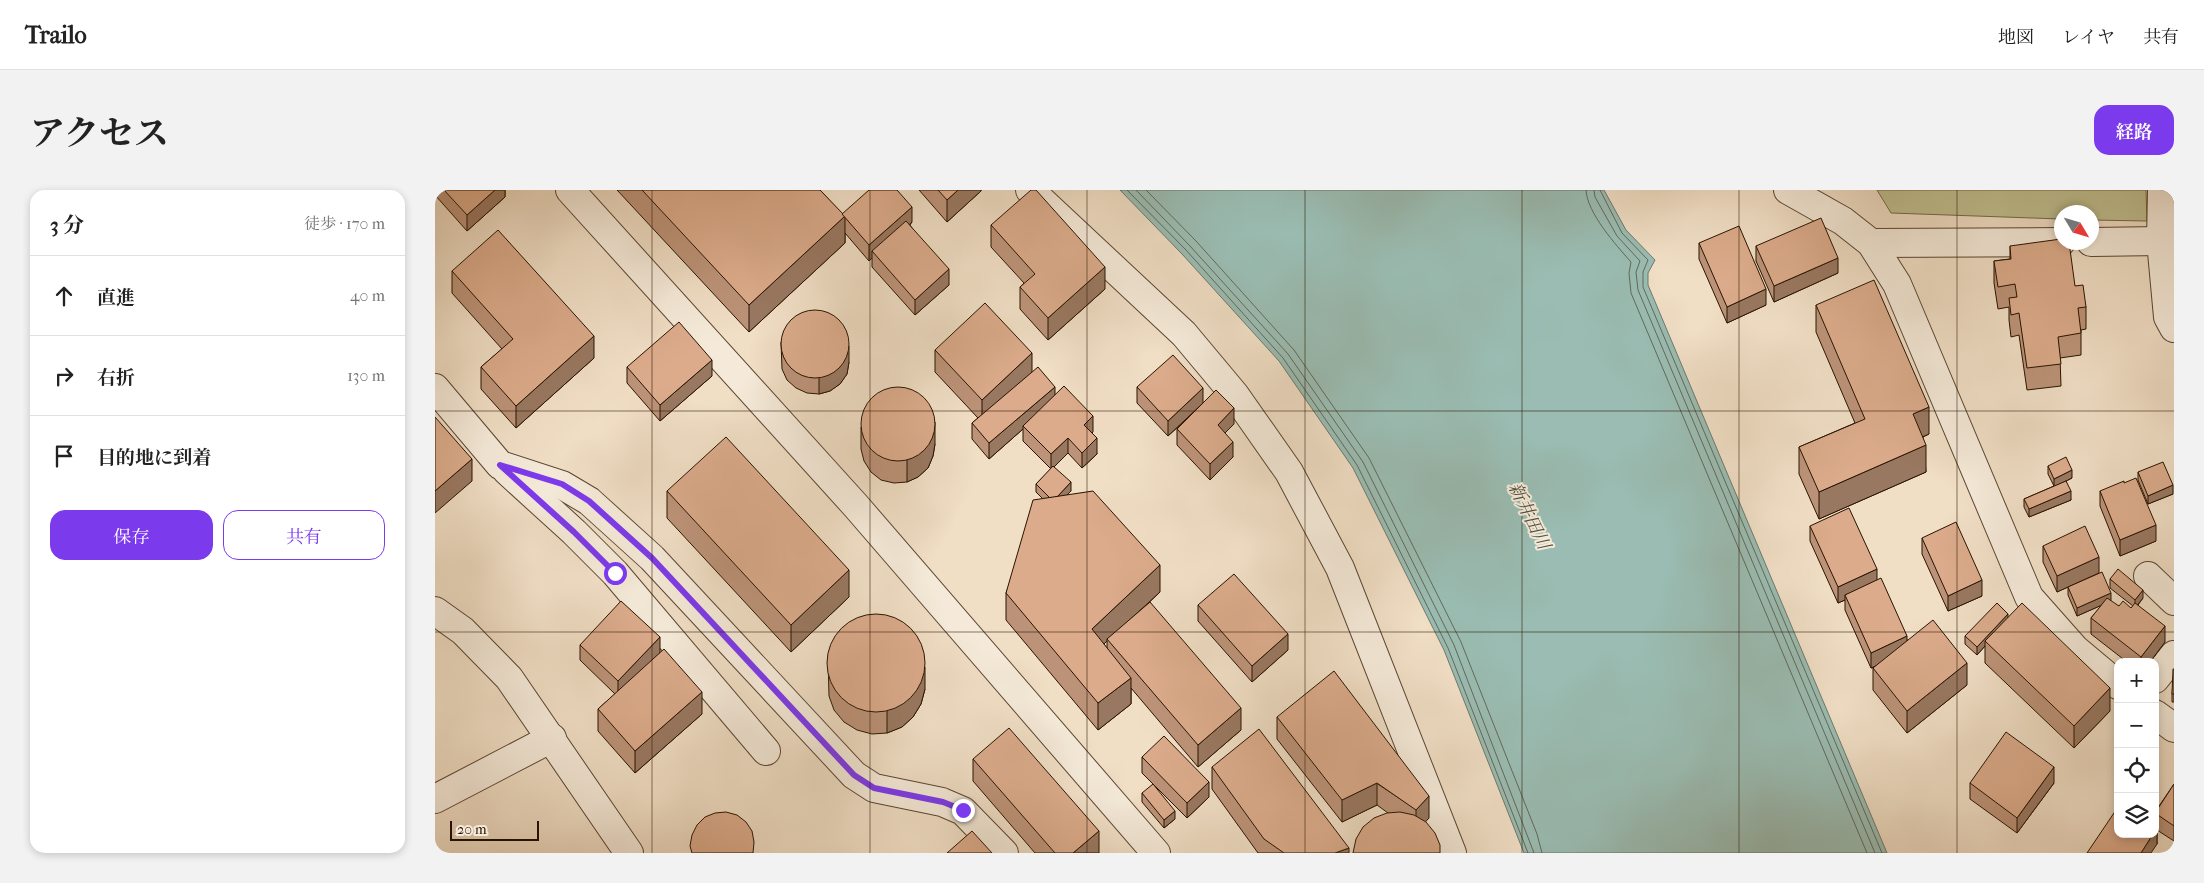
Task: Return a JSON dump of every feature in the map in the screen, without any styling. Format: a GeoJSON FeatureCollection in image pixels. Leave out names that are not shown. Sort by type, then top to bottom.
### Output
{"type":"FeatureCollection","features":[{"type":"Feature","properties":{"kind":"street"},"geometry":{"type":"LineString","coordinates":[[570,190],[857,506],[1156,853]]}},
{"type":"Feature","properties":{"kind":"street"},"geometry":{"type":"LineString","coordinates":[[1030,190],[1184,334],[1235,395],[1289,472],[1339,568],[1452,853]]}},
{"type":"Feature","properties":{"kind":"street"},"geometry":{"type":"LineString","coordinates":[[1788,190],[1843,221],[1871,243],[1897,284],[2029,597],[2075,648],[2114,682]]}},
{"type":"Feature","properties":{"kind":"street"},"geometry":{"type":"LineString","coordinates":[[2162,190],[2161,241],[2168,317],[2174,328]]}},
{"type":"Feature","properties":{"kind":"street"},"geometry":{"type":"LineString","coordinates":[[2099,242],[2161,241]]}},
{"type":"Feature","properties":{"kind":"street"},"geometry":{"type":"LineString","coordinates":[[1871,243],[2054,242]]}},
{"type":"Feature","properties":{"kind":"street"},"geometry":{"type":"LineString","coordinates":[[435,388],[500,465],[574,532],[615,573],[766,751]]}},
{"type":"Feature","properties":{"kind":"street"},"geometry":{"type":"LineString","coordinates":[[500,465],[562,484],[589,501],[652,558],[854,775],[874,788],[943,802],[963,810],[1005,853]]}},
{"type":"Feature","properties":{"kind":"street"},"geometry":{"type":"LineString","coordinates":[[2148,576],[2174,601]]}},
{"type":"Feature","properties":{"kind":"street"},"geometry":{"type":"LineString","coordinates":[[435,611],[463,631],[509,678],[552,738],[629,853]]}},
{"type":"Feature","properties":{"kind":"street"},"geometry":{"type":"LineString","coordinates":[[2159,674],[2174,655]]}},
{"type":"Feature","properties":{"kind":"street"},"geometry":{"type":"LineString","coordinates":[[2159,717],[2174,728]]}},
{"type":"Feature","properties":{"kind":"street"},"geometry":{"type":"LineString","coordinates":[[435,799],[552,738]]}},
{"type":"Feature","properties":{"kind":"shaded area"},"geometry":{"type":"Polygon","coordinates":[[[1877,190],[2146,190],[2147,221],[2099,220],[2099,205],[2054,205],[2054,219],[1891,213],[1877,190]]]}},
{"type":"Feature","properties":{"kind":"water","name":"新井田川"},"geometry":{"type":"Polygon","coordinates":[[[1120,190],[1604,190],[1626,230],[1655,260],[1648,273],[1648,285],[1887,853],[1524,853],[1444,650],[1353,468],[1279,361],[1182,254],[1120,190]]]}},
{"type":"Feature","properties":{"kind":"building"},"geometry":{"type":"Polygon","coordinates":[[[444,190],[495,190],[467,215],[444,190]]]}},
{"type":"Feature","properties":{"kind":"building"},"geometry":{"type":"Polygon","coordinates":[[[642,190],[820,190],[845,216],[749,305],[642,190]]]}},
{"type":"Feature","properties":{"kind":"building"},"geometry":{"type":"Polygon","coordinates":[[[869,190],[897,190],[912,207],[869,245],[842,214],[869,190]]]}},
{"type":"Feature","properties":{"kind":"building"},"geometry":{"type":"Polygon","coordinates":[[[938,190],[958,190],[947,200],[938,190]]]}},
{"type":"Feature","properties":{"kind":"building"},"geometry":{"type":"Polygon","coordinates":[[[1031,190],[1036,190],[1105,267],[1048,318],[1020,287],[1035,274],[991,225],[1031,190]]]}},
{"type":"Feature","properties":{"kind":"building"},"geometry":{"type":"Polygon","coordinates":[[[1821,218],[1838,258],[1774,286],[1756,246],[1821,218]]]}},
{"type":"Feature","properties":{"kind":"building"},"geometry":{"type":"Polygon","coordinates":[[[906,221],[949,269],[915,300],[872,251],[906,221]]]}},
{"type":"Feature","properties":{"kind":"building"},"geometry":{"type":"Polygon","coordinates":[[[1739,226],[1766,289],[1727,307],[1699,243],[1739,226]]]}},
{"type":"Feature","properties":{"kind":"building"},"geometry":{"type":"Polygon","coordinates":[[[498,230],[594,336],[516,406],[481,367],[513,339],[452,271],[498,230]]]}},
{"type":"Feature","properties":{"kind":"building"},"geometry":{"type":"Polygon","coordinates":[[[2054,240],[2054,250],[2070,250],[2075,286],[2083,285],[2086,307],[2078,308],[2081,333],[2058,337],[2061,364],[2027,368],[2019,313],[2011,315],[2009,298],[2017,297],[2015,284],[1998,287],[1994,261],[2011,259],[2010,246],[2054,240]]]}},
{"type":"Feature","properties":{"kind":"building"},"geometry":{"type":"Polygon","coordinates":[[[1874,280],[1929,407],[1913,414],[1926,445],[1819,492],[1799,447],[1865,419],[1816,305],[1874,280]]]}},
{"type":"Feature","properties":{"kind":"building"},"geometry":{"type":"Polygon","coordinates":[[[985,303],[1032,353],[982,400],[935,350],[985,303]]]}},
{"type":"Feature","properties":{"kind":"building"},"geometry":{"type":"Polygon","coordinates":[[[815,310],[828,313],[839,320],[846,331],[849,344],[846,357],[839,368],[828,375],[815,378],[802,375],[791,368],[784,357],[781,344],[784,331],[791,320],[802,313],[815,310]]]}},
{"type":"Feature","properties":{"kind":"building"},"geometry":{"type":"Polygon","coordinates":[[[679,322],[712,360],[660,405],[627,367],[679,322]]]}},
{"type":"Feature","properties":{"kind":"building"},"geometry":{"type":"Polygon","coordinates":[[[1173,355],[1203,388],[1168,421],[1137,387],[1173,355]]]}},
{"type":"Feature","properties":{"kind":"building"},"geometry":{"type":"Polygon","coordinates":[[[1038,367],[1055,387],[989,443],[972,423],[1038,367]]]}},
{"type":"Feature","properties":{"kind":"building"},"geometry":{"type":"Polygon","coordinates":[[[1064,386],[1093,416],[1084,425],[1097,438],[1082,453],[1068,438],[1051,454],[1023,426],[1064,386]]]}},
{"type":"Feature","properties":{"kind":"building"},"geometry":{"type":"Polygon","coordinates":[[[898,387],[912,390],[924,398],[932,410],[935,424],[932,438],[924,450],[912,458],[898,461],[884,458],[872,450],[864,438],[861,424],[864,410],[872,398],[884,390],[898,387]]]}},
{"type":"Feature","properties":{"kind":"building"},"geometry":{"type":"Polygon","coordinates":[[[1216,390],[1234,408],[1218,425],[1233,442],[1210,464],[1177,429],[1216,390]]]}},
{"type":"Feature","properties":{"kind":"building"},"geometry":{"type":"Polygon","coordinates":[[[435,417],[472,459],[435,491],[435,417]]]}},
{"type":"Feature","properties":{"kind":"building"},"geometry":{"type":"Polygon","coordinates":[[[726,437],[849,570],[791,625],[667,491],[726,437]]]}},
{"type":"Feature","properties":{"kind":"building"},"geometry":{"type":"Polygon","coordinates":[[[2066,457],[2072,470],[2054,479],[2048,466],[2066,457]]]}},
{"type":"Feature","properties":{"kind":"building"},"geometry":{"type":"Polygon","coordinates":[[[2163,462],[2173,485],[2148,496],[2138,472],[2163,462]]]}},
{"type":"Feature","properties":{"kind":"building"},"geometry":{"type":"Polygon","coordinates":[[[1053,466],[1071,482],[1057,497],[1050,498],[1036,484],[1053,466]]]}},
{"type":"Feature","properties":{"kind":"building"},"geometry":{"type":"Polygon","coordinates":[[[2136,478],[2156,525],[2120,540],[2100,491],[2136,478]]]}},
{"type":"Feature","properties":{"kind":"building"},"geometry":{"type":"Polygon","coordinates":[[[2066,481],[2071,491],[2029,509],[2024,499],[2066,481]]]}},
{"type":"Feature","properties":{"kind":"building"},"geometry":{"type":"Polygon","coordinates":[[[1093,491],[1160,565],[1092,629],[1131,678],[1098,703],[1006,593],[1033,500],[1093,491]]]}},
{"type":"Feature","properties":{"kind":"building"},"geometry":{"type":"Polygon","coordinates":[[[1849,508],[1877,569],[1838,587],[1810,526],[1849,508]]]}},
{"type":"Feature","properties":{"kind":"building"},"geometry":{"type":"Polygon","coordinates":[[[1956,522],[1982,580],[1948,596],[1922,538],[1956,522]]]}},
{"type":"Feature","properties":{"kind":"building"},"geometry":{"type":"Polygon","coordinates":[[[2085,526],[2099,557],[2057,576],[2043,546],[2085,526]]]}},
{"type":"Feature","properties":{"kind":"building"},"geometry":{"type":"Polygon","coordinates":[[[2118,569],[2143,590],[2135,600],[2110,579],[2118,569]]]}},
{"type":"Feature","properties":{"kind":"building"},"geometry":{"type":"Polygon","coordinates":[[[2102,572],[2111,593],[2077,608],[2068,587],[2102,572]]]}},
{"type":"Feature","properties":{"kind":"building"},"geometry":{"type":"Polygon","coordinates":[[[1234,574],[1288,634],[1252,666],[1198,605],[1234,574]]]}},
{"type":"Feature","properties":{"kind":"building"},"geometry":{"type":"Polygon","coordinates":[[[1881,578],[1907,636],[1871,653],[1845,595],[1881,578]]]}},
{"type":"Feature","properties":{"kind":"building"},"geometry":{"type":"Polygon","coordinates":[[[2107,598],[2119,606],[2123,601],[2131,608],[2135,603],[2165,626],[2141,657],[2091,618],[2107,598]]]}},
{"type":"Feature","properties":{"kind":"building"},"geometry":{"type":"Polygon","coordinates":[[[621,601],[660,637],[618,681],[580,645],[621,601]]]}},
{"type":"Feature","properties":{"kind":"building"},"geometry":{"type":"Polygon","coordinates":[[[1150,602],[1241,708],[1198,745],[1107,639],[1150,602]]]}},
{"type":"Feature","properties":{"kind":"building"},"geometry":{"type":"Polygon","coordinates":[[[1997,603],[2008,614],[1977,647],[1965,636],[1997,603]]]}},
{"type":"Feature","properties":{"kind":"building"},"geometry":{"type":"Polygon","coordinates":[[[2022,603],[2110,688],[2074,726],[1985,641],[2022,603]]]}},
{"type":"Feature","properties":{"kind":"building"},"geometry":{"type":"Polygon","coordinates":[[[876,614],[895,618],[910,629],[921,644],[925,663],[921,682],[910,697],[895,708],[876,712],[857,708],[842,697],[831,682],[827,663],[831,644],[842,629],[857,618],[876,614]]]}},
{"type":"Feature","properties":{"kind":"building"},"geometry":{"type":"Polygon","coordinates":[[[1933,620],[1967,663],[1907,711],[1873,668],[1933,620]]]}},
{"type":"Feature","properties":{"kind":"building"},"geometry":{"type":"Polygon","coordinates":[[[664,649],[702,692],[635,751],[598,709],[664,649]]]}},
{"type":"Feature","properties":{"kind":"building"},"geometry":{"type":"Polygon","coordinates":[[[2173,669],[2174,694],[2172,694],[2173,669]]]}},
{"type":"Feature","properties":{"kind":"building"},"geometry":{"type":"Polygon","coordinates":[[[1334,671],[1429,796],[1416,810],[1377,783],[1342,800],[1277,717],[1334,671]]]}},
{"type":"Feature","properties":{"kind":"building"},"geometry":{"type":"Polygon","coordinates":[[[1009,728],[1099,831],[1073,853],[1055,853],[973,759],[1009,728]]]}},
{"type":"Feature","properties":{"kind":"building"},"geometry":{"type":"Polygon","coordinates":[[[1259,729],[1349,848],[1335,853],[1284,853],[1264,839],[1212,767],[1259,729]]]}},
{"type":"Feature","properties":{"kind":"building"},"geometry":{"type":"Polygon","coordinates":[[[2006,732],[2054,767],[2017,818],[1970,783],[2006,732]]]}},
{"type":"Feature","properties":{"kind":"building"},"geometry":{"type":"Polygon","coordinates":[[[1164,736],[1209,782],[1187,803],[1142,757],[1164,736]]]}},
{"type":"Feature","properties":{"kind":"building"},"geometry":{"type":"Polygon","coordinates":[[[1153,784],[1175,811],[1164,820],[1142,793],[1153,784]]]}},
{"type":"Feature","properties":{"kind":"building"},"geometry":{"type":"Polygon","coordinates":[[[2174,784],[2174,826],[2159,816],[2159,807],[2174,784]]]}},
{"type":"Feature","properties":{"kind":"building"},"geometry":{"type":"Polygon","coordinates":[[[726,812],[737,815],[746,822],[752,831],[753,853],[692,853],[690,846],[692,835],[697,825],[705,817],[715,813],[726,812]]]}},
{"type":"Feature","properties":{"kind":"building"},"geometry":{"type":"Polygon","coordinates":[[[1400,812],[1414,815],[1426,822],[1435,833],[1440,845],[1440,853],[1353,853],[1356,839],[1363,827],[1374,818],[1387,813],[1400,812]]]}},
{"type":"Feature","properties":{"kind":"building"},"geometry":{"type":"Polygon","coordinates":[[[2114,813],[2114,838],[2150,838],[2141,853],[2087,853],[2114,813]]]}},
{"type":"Feature","properties":{"kind":"building"},"geometry":{"type":"Polygon","coordinates":[[[972,831],[992,853],[947,853],[972,831]]]}},
{"type":"Feature","properties":{"kind":"route"},"geometry":{"type":"LineString","coordinates":[[615,573],[574,532],[500,465],[562,484],[589,501],[652,558],[854,775],[874,788],[943,802],[963,810]]}}]}
